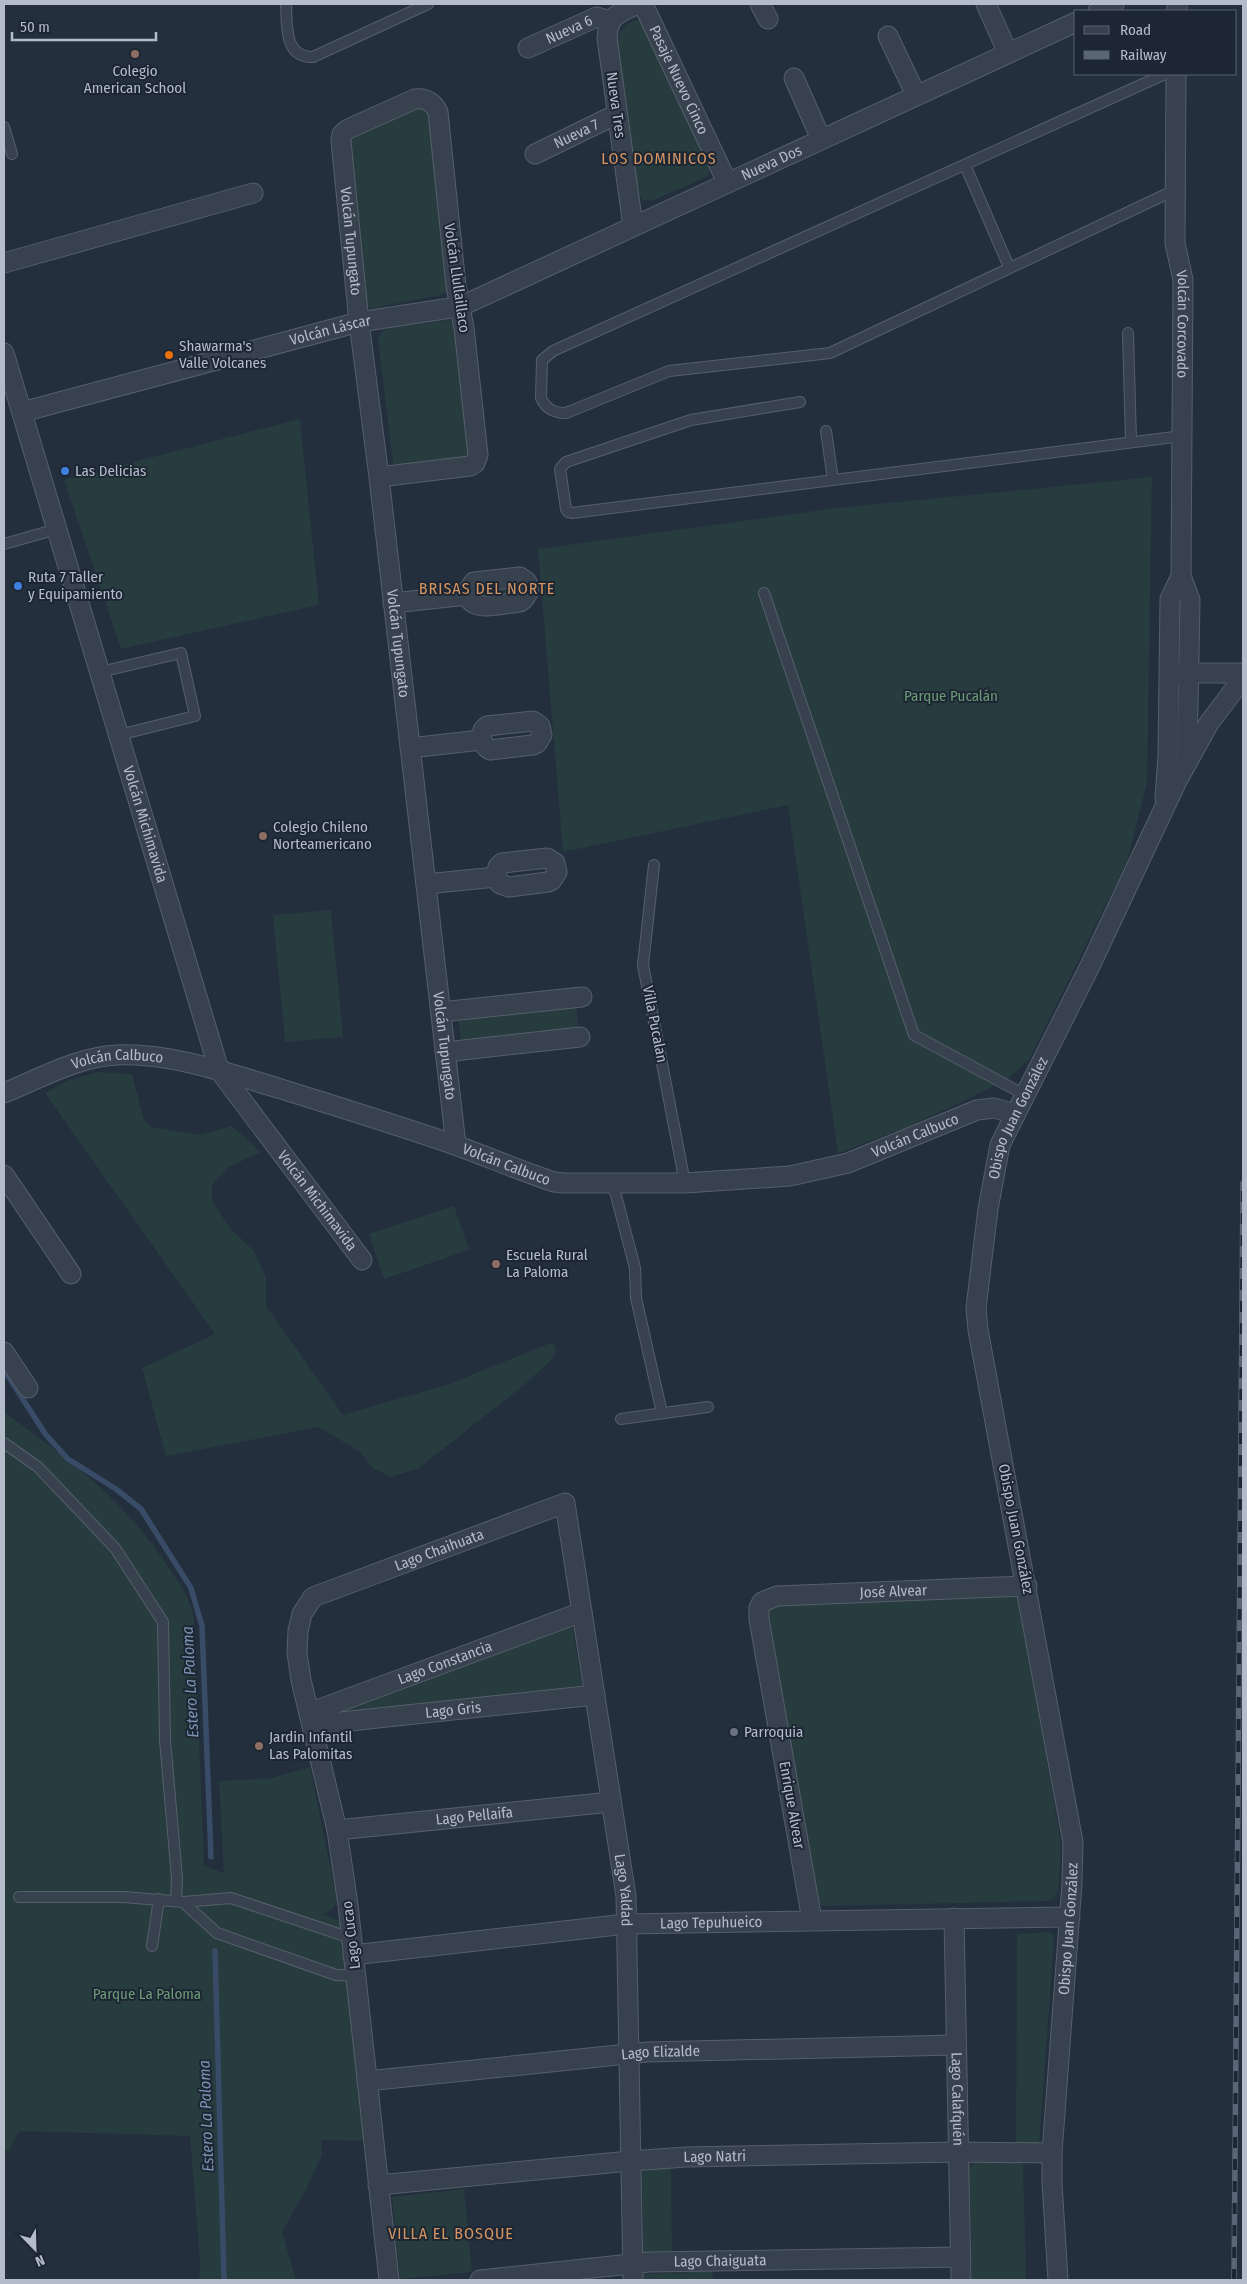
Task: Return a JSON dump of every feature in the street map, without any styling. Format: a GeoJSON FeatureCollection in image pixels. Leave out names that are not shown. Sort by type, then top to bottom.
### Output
{"type":"FeatureCollection","features":[{"type":"Feature","properties":{"kind":"street"},"geometry":{"type":"LineString","coordinates":[[612,18],[638,4]]}},
{"type":"Feature","properties":{"kind":"street","name":"Pasaje Nuevo Cinco"},"geometry":{"type":"LineString","coordinates":[[643,4],[728,182]]}},
{"type":"Feature","properties":{"kind":"street"},"geometry":{"type":"LineString","coordinates":[[986,4],[1008,53]]}},
{"type":"Feature","properties":{"kind":"street","name":"Nueva 6"},"geometry":{"type":"LineString","coordinates":[[528,48],[597,17],[612,18]]}},
{"type":"Feature","properties":{"kind":"street","name":"Nueva Tres"},"geometry":{"type":"LineString","coordinates":[[612,18],[607,38],[633,226]]}},
{"type":"Feature","properties":{"kind":"street","name":"Nueva Dos"},"geometry":{"type":"LineString","coordinates":[[463,305],[1074,23]]}},
{"type":"Feature","properties":{"kind":"street"},"geometry":{"type":"LineString","coordinates":[[888,36],[916,95]]}},
{"type":"Feature","properties":{"kind":"street","name":"Volcán Corcovado"},"geometry":{"type":"LineString","coordinates":[[1169,672],[1170,599],[1180,576],[1182,436],[1183,280],[1175,243],[1176,75]]}},
{"type":"Feature","properties":{"kind":"street"},"geometry":{"type":"LineString","coordinates":[[794,78],[822,139]]}},
{"type":"Feature","properties":{"kind":"street","name":"Volcán Llullaillaco"},"geometry":{"type":"LineString","coordinates":[[341,141],[342,134],[348,129],[415,99],[423,98],[436,106],[463,305],[478,459],[470,466],[379,477]]}},
{"type":"Feature","properties":{"kind":"street","name":"Nueva 7"},"geometry":{"type":"LineString","coordinates":[[535,154],[617,114]]}},
{"type":"Feature","properties":{"kind":"street","name":"Volcán Tupungato"},"geometry":{"type":"LineString","coordinates":[[341,141],[359,322],[379,477],[456,1145]]}},
{"type":"Feature","properties":{"kind":"street"},"geometry":{"type":"LineString","coordinates":[[4,263],[253,193]]}},
{"type":"Feature","properties":{"kind":"street","name":"Volcán Láscar"},"geometry":{"type":"LineString","coordinates":[[22,412],[359,322],[463,305]]}},
{"type":"Feature","properties":{"kind":"street","name":"Volcán Michimavida"},"geometry":{"type":"LineString","coordinates":[[4,353],[219,1070],[362,1260]]}},
{"type":"Feature","properties":{"kind":"street","name":"Volcán Corcovado"},"geometry":{"type":"LineString","coordinates":[[1180,576],[1190,600],[1189,673]]}},
{"type":"Feature","properties":{"kind":"street"},"geometry":{"type":"LineString","coordinates":[[393,603],[467,595]]}},
{"type":"Feature","properties":{"kind":"street"},"geometry":{"type":"LineString","coordinates":[[1169,672],[1243,673]]}},
{"type":"Feature","properties":{"kind":"street","name":"Obispo Juan González"},"geometry":{"type":"LineString","coordinates":[[1162,814],[1166,785],[1169,672]]}},
{"type":"Feature","properties":{"kind":"street","name":"Obispo Juan González"},"geometry":{"type":"LineString","coordinates":[[1186,765],[1189,673]]}},
{"type":"Feature","properties":{"kind":"street","name":"Obispo Juan González"},"geometry":{"type":"LineString","coordinates":[[1058,2280],[1052,2154],[1070,1917],[1072,1836],[978,1330],[976,1308],[988,1208],[1000,1144],[1090,966],[1186,765],[1209,723],[1243,678]]}},
{"type":"Feature","properties":{"kind":"street"},"geometry":{"type":"LineString","coordinates":[[410,748],[481,740]]}},
{"type":"Feature","properties":{"kind":"street"},"geometry":{"type":"LineString","coordinates":[[426,884],[496,877]]}},
{"type":"Feature","properties":{"kind":"street"},"geometry":{"type":"LineString","coordinates":[[440,1012],[582,997]]}},
{"type":"Feature","properties":{"kind":"street"},"geometry":{"type":"LineString","coordinates":[[445,1052],[580,1037]]}},
{"type":"Feature","properties":{"kind":"street","name":"Volcán Calbuco"},"geometry":{"type":"LineString","coordinates":[[4,1093],[62,1069],[93,1059],[118,1055],[142,1056],[219,1070],[355,1111],[456,1145],[554,1182],[613,1184],[685,1183],[781,1177],[832,1168],[976,1110],[994,1108],[1015,1114]]}},
{"type":"Feature","properties":{"kind":"street"},"geometry":{"type":"LineString","coordinates":[[4,1175],[70,1274]]}},
{"type":"Feature","properties":{"kind":"street"},"geometry":{"type":"LineString","coordinates":[[4,1352],[28,1388]]}},
{"type":"Feature","properties":{"kind":"street","name":"Lago Chaihuata"},"geometry":{"type":"LineString","coordinates":[[313,1597],[565,1503]]}},
{"type":"Feature","properties":{"kind":"street","name":"Lago Yaldad"},"geometry":{"type":"LineString","coordinates":[[565,1503],[626,1896],[632,2272]]}},
{"type":"Feature","properties":{"kind":"street","name":"José Alvear"},"geometry":{"type":"LineString","coordinates":[[762,1602],[778,1596],[1027,1586]]}},
{"type":"Feature","properties":{"kind":"street","name":"Lago Cucao"},"geometry":{"type":"LineString","coordinates":[[313,1597],[302,1614],[298,1631],[297,1653],[310,1719],[336,1830],[356,1976],[389,2280]]}},
{"type":"Feature","properties":{"kind":"street","name":"Enrique Alvear"},"geometry":{"type":"LineString","coordinates":[[762,1602],[759,1608],[759,1620],[812,1920]]}},
{"type":"Feature","properties":{"kind":"street","name":"Lago Constancia"},"geometry":{"type":"LineString","coordinates":[[310,1719],[582,1612]]}},
{"type":"Feature","properties":{"kind":"street","name":"Lago Gris"},"geometry":{"type":"LineString","coordinates":[[310,1719],[595,1695]]}},
{"type":"Feature","properties":{"kind":"street","name":"Lago Pellaifa"},"geometry":{"type":"LineString","coordinates":[[336,1830],[611,1802]]}},
{"type":"Feature","properties":{"kind":"street","name":"Lago Tepuhueico"},"geometry":{"type":"LineString","coordinates":[[352,1946],[626,1924],[1070,1917]]}},
{"type":"Feature","properties":{"kind":"street","name":"Lago Calafquén"},"geometry":{"type":"LineString","coordinates":[[954,1918],[961,2280]]}},
{"type":"Feature","properties":{"kind":"street","name":"Lago Elizalde"},"geometry":{"type":"LineString","coordinates":[[367,2080],[628,2054],[956,2044]]}},
{"type":"Feature","properties":{"kind":"street","name":"Lago Natri"},"geometry":{"type":"LineString","coordinates":[[378,2185],[686,2157],[959,2152],[1052,2154]]}},
{"type":"Feature","properties":{"kind":"street","name":"Lago Chaiguata"},"geometry":{"type":"LineString","coordinates":[[480,2280],[632,2272],[717,2260],[961,2257]]}},
{"type":"Feature","properties":{"kind":"lane"},"geometry":{"type":"LineString","coordinates":[[286,4],[288,40],[295,52],[303,57],[313,57],[428,4]]}},
{"type":"Feature","properties":{"kind":"lane"},"geometry":{"type":"LineString","coordinates":[[1163,75],[553,352],[542,360],[541,398],[553,411],[566,412],[669,371],[830,353],[1175,190]]}},
{"type":"Feature","properties":{"kind":"lane"},"geometry":{"type":"LineString","coordinates":[[4,127],[12,154]]}},
{"type":"Feature","properties":{"kind":"lane"},"geometry":{"type":"LineString","coordinates":[[965,164],[1009,267]]}},
{"type":"Feature","properties":{"kind":"lane"},"geometry":{"type":"LineString","coordinates":[[1128,333],[1131,441]]}},
{"type":"Feature","properties":{"kind":"lane"},"geometry":{"type":"LineString","coordinates":[[800,402],[691,420],[566,462],[560,469],[566,508],[568,512],[572,513],[1182,436]]}},
{"type":"Feature","properties":{"kind":"lane"},"geometry":{"type":"LineString","coordinates":[[826,431],[833,480]]}},
{"type":"Feature","properties":{"kind":"lane"},"geometry":{"type":"LineString","coordinates":[[4,544],[57,528]]}},
{"type":"Feature","properties":{"kind":"lane"},"geometry":{"type":"LineString","coordinates":[[764,593],[914,1035],[1025,1095]]}},
{"type":"Feature","properties":{"kind":"lane"},"geometry":{"type":"LineString","coordinates":[[100,672],[180,653],[195,716],[119,735]]}},
{"type":"Feature","properties":{"kind":"lane","name":"Villa Pucalan"},"geometry":{"type":"LineString","coordinates":[[654,865],[643,965],[685,1183]]}},
{"type":"Feature","properties":{"kind":"lane"},"geometry":{"type":"LineString","coordinates":[[613,1184],[635,1268],[636,1298],[662,1413]]}},
{"type":"Feature","properties":{"kind":"lane"},"geometry":{"type":"LineString","coordinates":[[621,1419],[708,1407]]}},
{"type":"Feature","properties":{"kind":"lane"},"geometry":{"type":"LineString","coordinates":[[4,1443],[38,1467],[116,1548],[163,1622],[165,1740],[179,1902],[217,1933],[336,1975],[356,1976]]}},
{"type":"Feature","properties":{"kind":"lane"},"geometry":{"type":"LineString","coordinates":[[19,1897],[124,1897],[179,1902],[231,1898],[352,1946]]}},
{"type":"Feature","properties":{"kind":"lane"},"geometry":{"type":"LineString","coordinates":[[152,1946],[159,1899]]}},
{"type":"Feature","properties":{"kind":"green space"},"geometry":{"type":"Polygon","coordinates":[[[639,20],[646,24],[710,166],[708,176],[652,201],[643,200],[639,194],[617,39],[625,26],[639,20]]]}},
{"type":"Feature","properties":{"kind":"green space"},"geometry":{"type":"Polygon","coordinates":[[[418,103],[429,108],[449,291],[441,295],[373,308],[367,306],[363,300],[347,137],[418,103]]]}},
{"type":"Feature","properties":{"kind":"green space"},"geometry":{"type":"Polygon","coordinates":[[[449,320],[455,324],[469,456],[464,459],[395,466],[393,463],[378,339],[386,329],[449,320]]]}},
{"type":"Feature","properties":{"kind":"green space"},"geometry":{"type":"Polygon","coordinates":[[[300,419],[319,605],[121,649],[64,480],[300,419]]]}},
{"type":"Feature","properties":{"kind":"green space","name":"Parque Pucalán"},"geometry":{"type":"Polygon","coordinates":[[[1152,477],[1147,782],[1127,862],[1029,1060],[1006,1080],[972,1097],[905,1128],[838,1153],[788,805],[563,852],[538,549],[837,508],[1152,477]]]}},
{"type":"Feature","properties":{"kind":"green space"},"geometry":{"type":"Polygon","coordinates":[[[519,583],[523,592],[481,600],[474,589],[519,583]]]}},
{"type":"Feature","properties":{"kind":"green space"},"geometry":{"type":"Polygon","coordinates":[[[331,910],[343,1037],[285,1042],[273,915],[331,910]]]}},
{"type":"Feature","properties":{"kind":"green space"},"geometry":{"type":"Polygon","coordinates":[[[576,1003],[578,1030],[461,1042],[458,1018],[576,1003]]]}},
{"type":"Feature","properties":{"kind":"green space"},"geometry":{"type":"Polygon","coordinates":[[[97,1072],[132,1074],[144,1120],[152,1127],[199,1135],[232,1126],[261,1152],[229,1167],[212,1185],[212,1201],[230,1228],[254,1251],[266,1277],[266,1306],[343,1415],[449,1384],[553,1342],[556,1352],[549,1362],[524,1385],[419,1468],[391,1477],[374,1469],[360,1452],[319,1427],[166,1456],[142,1368],[215,1334],[45,1093],[67,1081],[97,1072]]]}},
{"type":"Feature","properties":{"kind":"green space"},"geometry":{"type":"Polygon","coordinates":[[[454,1206],[469,1250],[384,1279],[369,1234],[454,1206]]]}},
{"type":"Feature","properties":{"kind":"green space","name":"Parque La Paloma"},"geometry":{"type":"Polygon","coordinates":[[[4,1412],[70,1462],[111,1497],[148,1538],[189,1601],[193,1614],[195,1637],[204,1866],[224,1873],[219,1781],[272,1778],[310,1767],[337,1900],[332,1909],[323,1914],[347,1924],[366,2141],[321,2140],[322,2155],[282,2232],[296,2280],[199,2280],[200,2261],[190,2136],[19,2131],[9,2151],[4,2150],[4,1412]]]}},
{"type":"Feature","properties":{"kind":"green space"},"geometry":{"type":"Polygon","coordinates":[[[1009,1592],[1019,1596],[1061,1844],[1058,1892],[1054,1898],[1048,1901],[825,1906],[818,1904],[764,1612],[768,1606],[1009,1592]]]}},
{"type":"Feature","properties":{"kind":"green space"},"geometry":{"type":"Polygon","coordinates":[[[572,1625],[583,1692],[337,1717],[336,1712],[572,1625]]]}},
{"type":"Feature","properties":{"kind":"green space"},"geometry":{"type":"Polygon","coordinates":[[[1049,1932],[1053,1934],[1054,1940],[1039,2146],[1016,2144],[1017,1934],[1049,1932]]]}},
{"type":"Feature","properties":{"kind":"green space"},"geometry":{"type":"Polygon","coordinates":[[[979,2161],[1023,2162],[1026,2280],[972,2280],[969,2167],[979,2161]]]}},
{"type":"Feature","properties":{"kind":"green space"},"geometry":{"type":"Polygon","coordinates":[[[671,2166],[672,2252],[643,2253],[642,2167],[671,2166]]]}},
{"type":"Feature","properties":{"kind":"green space"},"geometry":{"type":"Polygon","coordinates":[[[464,2189],[472,2272],[400,2279],[392,2197],[464,2189]]]}},
{"type":"Feature","properties":{"kind":"green space"},"geometry":{"type":"Polygon","coordinates":[[[712,2271],[713,2280],[644,2280],[644,2274],[712,2271]]]}},
{"type":"Feature","properties":{"kind":"waterway","name":"Estero La Paloma"},"geometry":{"type":"LineString","coordinates":[[4,1370],[46,1435],[68,1459],[116,1489],[141,1509],[191,1588],[202,1626],[211,1857]]}},
{"type":"Feature","properties":{"kind":"waterway","name":"Estero La Paloma"},"geometry":{"type":"LineString","coordinates":[[215,1951],[224,2280]]}},
{"type":"Feature","properties":{"kind":"railway"},"geometry":{"type":"LineString","coordinates":[[1234,2280],[1243,1183]]}},
{"type":"Feature","properties":{"kind":"place","name":"Colegio American School"},"geometry":{"type":"Point","coordinates":[135,54]}},
{"type":"Feature","properties":{"kind":"place","name":"Shawarma's Valle Volcanes"},"geometry":{"type":"Point","coordinates":[169,355]}},
{"type":"Feature","properties":{"kind":"place","name":"Las Delicias"},"geometry":{"type":"Point","coordinates":[65,471]}},
{"type":"Feature","properties":{"kind":"place","name":"Ruta 7 Taller y Equipamiento"},"geometry":{"type":"Point","coordinates":[18,586]}},
{"type":"Feature","properties":{"kind":"place","name":"Colegio Chileno Norteamericano"},"geometry":{"type":"Point","coordinates":[263,836]}},
{"type":"Feature","properties":{"kind":"place","name":"Escuela Rural La Paloma"},"geometry":{"type":"Point","coordinates":[496,1264]}},
{"type":"Feature","properties":{"kind":"place","name":"Parroquia"},"geometry":{"type":"Point","coordinates":[734,1732]}},
{"type":"Feature","properties":{"kind":"place","name":"Jardin Infantil Las Palomitas"},"geometry":{"type":"Point","coordinates":[259,1746]}},
{"type":"Feature","properties":{"kind":"district","name":"LOS DOMINICOS"},"geometry":{"type":"Point","coordinates":[659,158]}},
{"type":"Feature","properties":{"kind":"district","name":"BRISAS DEL NORTE"},"geometry":{"type":"Point","coordinates":[487,588]}},
{"type":"Feature","properties":{"kind":"district","name":"VILLA EL BOSQUE"},"geometry":{"type":"Point","coordinates":[451,2233]}}]}
